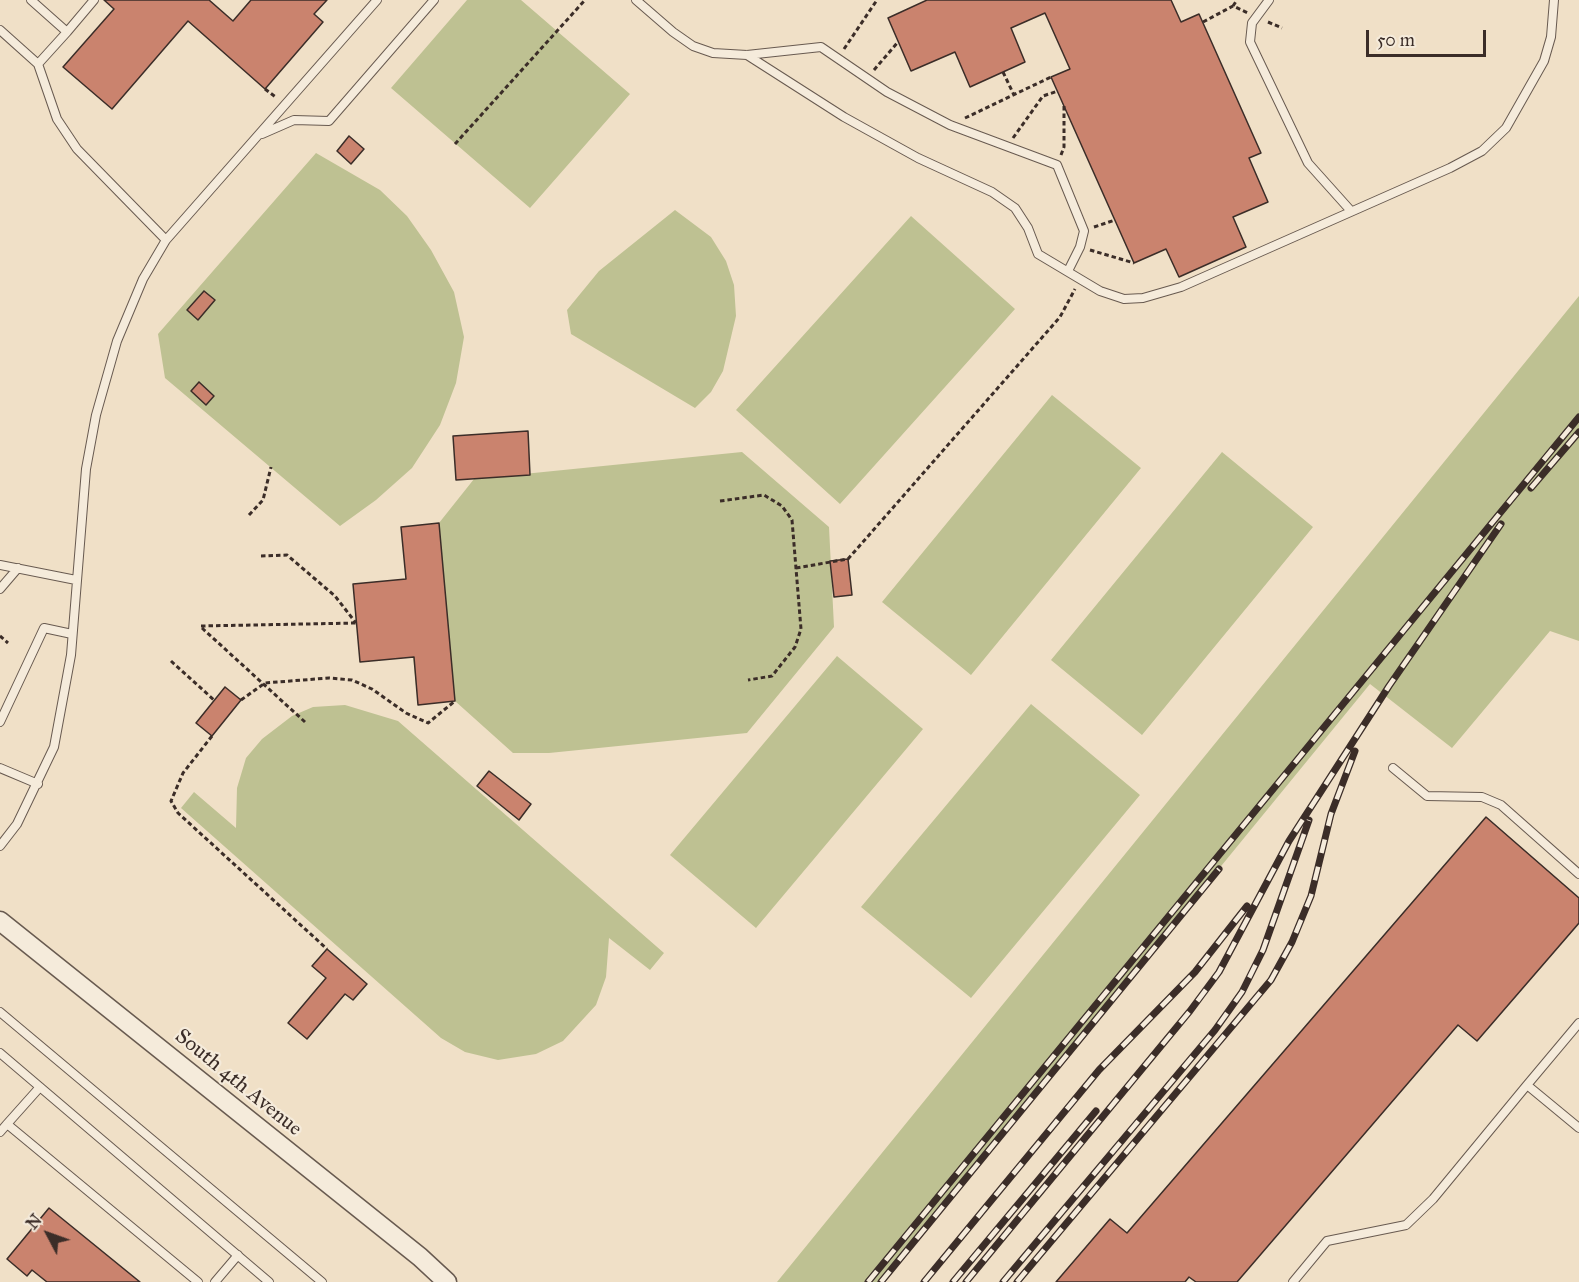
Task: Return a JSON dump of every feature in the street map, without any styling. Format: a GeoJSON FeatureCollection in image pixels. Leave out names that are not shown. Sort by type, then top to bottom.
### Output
{"type":"FeatureCollection","features":[{"type":"Feature","properties":{"kind":"street","name":"South 4th Avenue"},"geometry":{"type":"LineString","coordinates":[[0,921],[420,1257],[447,1282]]}},
{"type":"Feature","properties":{"kind":"lane"},"geometry":{"type":"LineString","coordinates":[[31,0],[67,32]]}},
{"type":"Feature","properties":{"kind":"lane"},"geometry":{"type":"LineString","coordinates":[[38,64],[94,0]]}},
{"type":"Feature","properties":{"kind":"lane"},"geometry":{"type":"LineString","coordinates":[[0,846],[17,824],[54,747],[63,707],[72,634],[86,469],[103,383],[117,341],[143,279],[166,240],[377,0]]}},
{"type":"Feature","properties":{"kind":"lane"},"geometry":{"type":"LineString","coordinates":[[258,135],[294,120],[329,121],[434,0]]}},
{"type":"Feature","properties":{"kind":"lane"},"geometry":{"type":"LineString","coordinates":[[636,0],[693,46],[713,53],[747,55],[821,47],[868,79],[950,125],[1006,148],[1057,165],[1084,231],[1080,247],[1068,271]]}},
{"type":"Feature","properties":{"kind":"lane"},"geometry":{"type":"LineString","coordinates":[[1269,0],[1251,23],[1250,42],[1308,163],[1351,211]]}},
{"type":"Feature","properties":{"kind":"lane"},"geometry":{"type":"LineString","coordinates":[[747,55],[853,122],[918,158],[992,192],[1015,208],[1028,228],[1038,254],[1100,291],[1124,299],[1143,298],[1181,287],[1482,151],[1506,128],[1544,61],[1551,37],[1554,0]]}},
{"type":"Feature","properties":{"kind":"lane"},"geometry":{"type":"LineString","coordinates":[[0,30],[38,64],[57,119],[76,149],[166,240]]}},
{"type":"Feature","properties":{"kind":"lane"},"geometry":{"type":"LineString","coordinates":[[0,565],[76,580]]}},
{"type":"Feature","properties":{"kind":"lane"},"geometry":{"type":"LineString","coordinates":[[0,589],[18,568]]}},
{"type":"Feature","properties":{"kind":"lane"},"geometry":{"type":"LineString","coordinates":[[0,722],[44,628],[72,634]]}},
{"type":"Feature","properties":{"kind":"lane"},"geometry":{"type":"LineString","coordinates":[[0,768],[38,784]]}},
{"type":"Feature","properties":{"kind":"lane"},"geometry":{"type":"LineString","coordinates":[[1393,768],[1427,796],[1482,797],[1501,805],[1579,874]]}},
{"type":"Feature","properties":{"kind":"lane"},"geometry":{"type":"LineString","coordinates":[[0,1012],[322,1282]]}},
{"type":"Feature","properties":{"kind":"lane"},"geometry":{"type":"LineString","coordinates":[[1293,1282],[1327,1241],[1406,1225],[1433,1199],[1579,1023]]}},
{"type":"Feature","properties":{"kind":"lane"},"geometry":{"type":"LineString","coordinates":[[0,1053],[269,1282]]}},
{"type":"Feature","properties":{"kind":"lane"},"geometry":{"type":"LineString","coordinates":[[1527,1085],[1579,1128]]}},
{"type":"Feature","properties":{"kind":"lane"},"geometry":{"type":"LineString","coordinates":[[0,1132],[40,1086]]}},
{"type":"Feature","properties":{"kind":"lane"},"geometry":{"type":"LineString","coordinates":[[7,1124],[198,1282]]}},
{"type":"Feature","properties":{"kind":"lane"},"geometry":{"type":"LineString","coordinates":[[215,1282],[237,1255]]}},
{"type":"Feature","properties":{"kind":"path"},"geometry":{"type":"LineString","coordinates":[[455,144],[585,0]]}},
{"type":"Feature","properties":{"kind":"path"},"geometry":{"type":"LineString","coordinates":[[838,58],[878,0]]}},
{"type":"Feature","properties":{"kind":"path"},"geometry":{"type":"LineString","coordinates":[[1233,6],[1237,0]]}},
{"type":"Feature","properties":{"kind":"path"},"geometry":{"type":"LineString","coordinates":[[868,79],[881,58],[898,42]]}},
{"type":"Feature","properties":{"kind":"path"},"geometry":{"type":"LineString","coordinates":[[1004,72],[1014,95]]}},
{"type":"Feature","properties":{"kind":"path"},"geometry":{"type":"LineString","coordinates":[[950,125],[1051,77]]}},
{"type":"Feature","properties":{"kind":"path"},"geometry":{"type":"LineString","coordinates":[[1006,148],[1043,96],[1058,91]]}},
{"type":"Feature","properties":{"kind":"path"},"geometry":{"type":"LineString","coordinates":[[1057,165],[1064,147],[1064,104]]}},
{"type":"Feature","properties":{"kind":"path"},"geometry":{"type":"LineString","coordinates":[[1084,231],[1115,220]]}},
{"type":"Feature","properties":{"kind":"path"},"geometry":{"type":"LineString","coordinates":[[1080,247],[1134,263]]}},
{"type":"Feature","properties":{"kind":"path"},"geometry":{"type":"LineString","coordinates":[[796,568],[848,559],[1060,317],[1080,279]]}},
{"type":"Feature","properties":{"kind":"path"},"geometry":{"type":"LineString","coordinates":[[249,515],[263,500],[271,467]]}},
{"type":"Feature","properties":{"kind":"path"},"geometry":{"type":"LineString","coordinates":[[720,501],[764,495],[782,506],[792,520],[801,629],[795,647],[772,676],[748,680]]}},
{"type":"Feature","properties":{"kind":"path"},"geometry":{"type":"LineString","coordinates":[[261,556],[287,555],[335,596],[356,623],[201,626],[305,722]]}},
{"type":"Feature","properties":{"kind":"path"},"geometry":{"type":"LineString","coordinates":[[0,636],[8,643]]}},
{"type":"Feature","properties":{"kind":"path"},"geometry":{"type":"LineString","coordinates":[[171,661],[214,700]]}},
{"type":"Feature","properties":{"kind":"path"},"geometry":{"type":"LineString","coordinates":[[241,700],[265,683],[329,678],[352,680],[428,723],[455,701]]}},
{"type":"Feature","properties":{"kind":"path"},"geometry":{"type":"LineString","coordinates":[[212,736],[183,773],[171,801],[178,813],[327,949]]}},
{"type":"Feature","properties":{"kind":"green space"},"geometry":{"type":"Polygon","coordinates":[[[467,0],[521,0],[630,94],[530,208],[391,88],[467,0]]]}},
{"type":"Feature","properties":{"kind":"green space"},"geometry":{"type":"Polygon","coordinates":[[[316,153],[380,190],[407,216],[431,250],[454,292],[464,337],[456,383],[440,425],[412,468],[376,500],[340,526],[165,378],[158,334],[316,153]]]}},
{"type":"Feature","properties":{"kind":"green space"},"geometry":{"type":"Polygon","coordinates":[[[675,210],[711,237],[726,261],[734,285],[736,316],[723,371],[711,392],[695,408],[571,334],[567,310],[599,271],[675,210]]]}},
{"type":"Feature","properties":{"kind":"green space"},"geometry":{"type":"Polygon","coordinates":[[[911,216],[1015,309],[840,504],[736,410],[911,216]]]}},
{"type":"Feature","properties":{"kind":"green space"},"geometry":{"type":"Polygon","coordinates":[[[1579,296],[1579,641],[1550,631],[1452,748],[1370,684],[881,1282],[777,1282],[1579,296]]]}},
{"type":"Feature","properties":{"kind":"green space"},"geometry":{"type":"Polygon","coordinates":[[[1052,395],[1141,468],[971,675],[882,602],[1052,395]]]}},
{"type":"Feature","properties":{"kind":"green space"},"geometry":{"type":"Polygon","coordinates":[[[742,452],[829,527],[834,627],[747,733],[549,753],[513,753],[455,701],[418,705],[413,657],[360,662],[353,584],[406,579],[401,527],[439,523],[474,479],[742,452]]]}},
{"type":"Feature","properties":{"kind":"green space"},"geometry":{"type":"Polygon","coordinates":[[[1222,452],[1313,527],[1142,735],[1051,660],[1222,452]]]}},
{"type":"Feature","properties":{"kind":"green space"},"geometry":{"type":"Polygon","coordinates":[[[837,656],[923,729],[756,928],[670,855],[837,656]]]}},
{"type":"Feature","properties":{"kind":"green space"},"geometry":{"type":"Polygon","coordinates":[[[1031,704],[1140,795],[971,998],[861,907],[1031,704]]]}},
{"type":"Feature","properties":{"kind":"green space"},"geometry":{"type":"Polygon","coordinates":[[[345,705],[398,721],[664,953],[650,970],[609,938],[606,977],[596,1005],[563,1041],[536,1054],[498,1060],[465,1052],[441,1038],[181,808],[194,792],[236,828],[237,788],[246,758],[262,739],[292,716],[313,707],[345,705]]]}},
{"type":"Feature","properties":{"kind":"building"},"geometry":{"type":"Polygon","coordinates":[[[104,0],[209,0],[233,21],[251,0],[327,0],[314,14],[323,22],[265,89],[188,21],[112,109],[63,67],[114,9],[104,0]]]}},
{"type":"Feature","properties":{"kind":"building"},"geometry":{"type":"Polygon","coordinates":[[[927,0],[1171,0],[1181,22],[1199,14],[1261,153],[1249,158],[1268,202],[1233,217],[1246,247],[1179,277],[1166,249],[1134,263],[1051,77],[1070,69],[1045,13],[1011,28],[1025,62],[970,87],[955,52],[911,71],[888,18],[927,0]]]}},
{"type":"Feature","properties":{"kind":"building"},"geometry":{"type":"Polygon","coordinates":[[[349,136],[364,149],[351,164],[337,151],[349,136]]]}},
{"type":"Feature","properties":{"kind":"building"},"geometry":{"type":"Polygon","coordinates":[[[204,291],[215,300],[198,320],[187,310],[204,291]]]}},
{"type":"Feature","properties":{"kind":"building"},"geometry":{"type":"Polygon","coordinates":[[[199,382],[214,396],[206,405],[191,391],[199,382]]]}},
{"type":"Feature","properties":{"kind":"building"},"geometry":{"type":"Polygon","coordinates":[[[528,431],[530,475],[456,480],[453,436],[528,431]]]}},
{"type":"Feature","properties":{"kind":"building"},"geometry":{"type":"Polygon","coordinates":[[[439,523],[455,701],[418,705],[414,657],[360,662],[353,584],[406,579],[401,527],[439,523]]]}},
{"type":"Feature","properties":{"kind":"building"},"geometry":{"type":"Polygon","coordinates":[[[848,559],[852,595],[834,597],[830,561],[848,559]]]}},
{"type":"Feature","properties":{"kind":"building"},"geometry":{"type":"Polygon","coordinates":[[[225,687],[241,700],[212,736],[196,723],[225,687]]]}},
{"type":"Feature","properties":{"kind":"building"},"geometry":{"type":"Polygon","coordinates":[[[489,771],[531,804],[519,820],[477,786],[489,771]]]}},
{"type":"Feature","properties":{"kind":"building"},"geometry":{"type":"Polygon","coordinates":[[[1486,817],[1579,898],[1579,923],[1477,1041],[1458,1025],[1237,1282],[1196,1282],[1189,1277],[1185,1282],[1056,1282],[1110,1219],[1127,1233],[1486,817]]]}},
{"type":"Feature","properties":{"kind":"building"},"geometry":{"type":"Polygon","coordinates":[[[327,949],[367,984],[353,1000],[345,994],[307,1039],[288,1023],[326,978],[312,966],[327,949]]]}},
{"type":"Feature","properties":{"kind":"building"},"geometry":{"type":"Polygon","coordinates":[[[49,1208],[140,1282],[47,1282],[32,1270],[27,1276],[7,1259],[49,1208]]]}},
{"type":"Feature","properties":{"kind":"railway"},"geometry":{"type":"LineString","coordinates":[[868,1282],[1579,417]]}},
{"type":"Feature","properties":{"kind":"railway"},"geometry":{"type":"LineString","coordinates":[[1531,488],[1579,432]]}},
{"type":"Feature","properties":{"kind":"railway"},"geometry":{"type":"LineString","coordinates":[[966,1282],[1190,1011],[1219,972],[1289,841],[1389,686],[1501,524]]}},
{"type":"Feature","properties":{"kind":"railway"},"geometry":{"type":"LineString","coordinates":[[1017,1282],[1271,980],[1292,942],[1311,896],[1331,814],[1355,751]]}},
{"type":"Feature","properties":{"kind":"railway"},"geometry":{"type":"LineString","coordinates":[[1003,1282],[1215,1030],[1242,992],[1263,950],[1309,820]]}},
{"type":"Feature","properties":{"kind":"railway"},"geometry":{"type":"LineString","coordinates":[[881,1282],[1219,869]]}},
{"type":"Feature","properties":{"kind":"railway"},"geometry":{"type":"LineString","coordinates":[[924,1282],[1099,1070],[1195,972],[1247,906]]}},
{"type":"Feature","properties":{"kind":"railway"},"geometry":{"type":"LineString","coordinates":[[953,1282],[1096,1111]]}}]}
